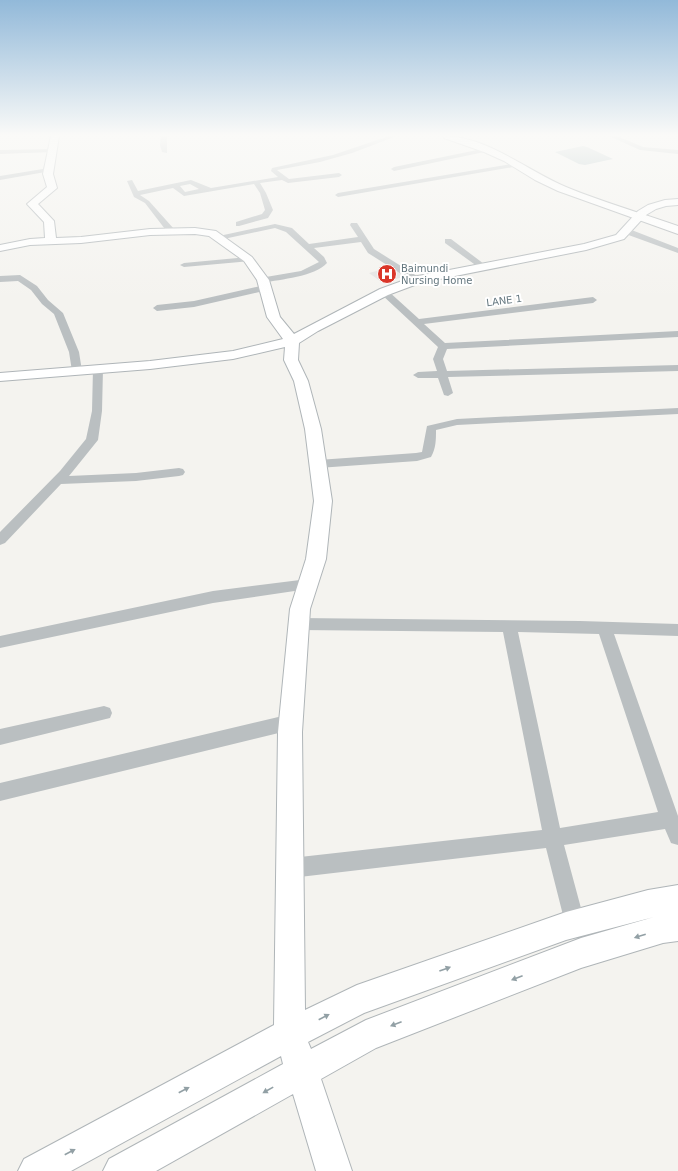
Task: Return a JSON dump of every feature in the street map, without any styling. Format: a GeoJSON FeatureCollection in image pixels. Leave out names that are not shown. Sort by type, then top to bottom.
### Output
{"type":"FeatureCollection","features":[{"type":"Feature","properties":{"kind":"main road"},"geometry":{"type":"LineString","coordinates":[[567,191],[678,225]]}},
{"type":"Feature","properties":{"kind":"main road"},"geometry":{"type":"LineString","coordinates":[[575,191],[640,214],[678,230]]}},
{"type":"Feature","properties":{"kind":"street"},"geometry":{"type":"LineString","coordinates":[[49,191],[32,204],[49,221],[51,240]]}},
{"type":"Feature","properties":{"kind":"street"},"geometry":{"type":"LineString","coordinates":[[134,191],[135,194],[147,202],[171,231]]}},
{"type":"Feature","properties":{"kind":"street"},"geometry":{"type":"LineString","coordinates":[[135,194],[150,191]]}},
{"type":"Feature","properties":{"kind":"street"},"geometry":{"type":"LineString","coordinates":[[180,191],[184,194],[197,193],[203,191]]}},
{"type":"Feature","properties":{"kind":"street"},"geometry":{"type":"LineString","coordinates":[[234,226],[255,221],[265,216],[269,210],[262,191]]}},
{"type":"Feature","properties":{"kind":"street"},"geometry":{"type":"LineString","coordinates":[[338,195],[364,191]]}},
{"type":"Feature","properties":{"kind":"street"},"geometry":{"type":"LineString","coordinates":[[0,377],[77,371],[233,355],[292,341],[313,328],[384,292],[417,280],[586,247],[620,237],[640,214],[652,207],[665,203],[678,202]]}},
{"type":"Feature","properties":{"kind":"street"},"geometry":{"type":"LineString","coordinates":[[354,225],[371,251],[417,280]]}},
{"type":"Feature","properties":{"kind":"street"},"geometry":{"type":"LineString","coordinates":[[0,248],[30,242],[81,240],[150,232],[171,231],[220,234],[275,226],[289,230],[321,259],[323,263],[320,266],[303,272],[194,304],[157,308]]}},
{"type":"Feature","properties":{"kind":"street"},"geometry":{"type":"LineString","coordinates":[[626,231],[678,251]]}},
{"type":"Feature","properties":{"kind":"street"},"geometry":{"type":"LineString","coordinates":[[220,234],[248,260],[264,284],[274,317],[292,341],[291,360],[301,381],[313,429],[323,501],[316,559],[300,609],[291,722],[290,1034],[334,1171]]}},
{"type":"Feature","properties":{"kind":"street"},"geometry":{"type":"LineString","coordinates":[[307,247],[363,240]]}},
{"type":"Feature","properties":{"kind":"street"},"geometry":{"type":"LineString","coordinates":[[448,241],[484,267]]}},
{"type":"Feature","properties":{"kind":"street"},"geometry":{"type":"LineString","coordinates":[[184,265],[248,260]]}},
{"type":"Feature","properties":{"kind":"street"},"geometry":{"type":"LineString","coordinates":[[0,279],[20,278],[34,288],[45,302],[54,309],[58,314],[74,352],[77,371]]}},
{"type":"Feature","properties":{"kind":"street"},"geometry":{"type":"LineString","coordinates":[[384,292],[443,346],[678,334]]}},
{"type":"Feature","properties":{"kind":"street","name":"LANE 1"},"geometry":{"type":"LineString","coordinates":[[418,322],[593,300]]}},
{"type":"Feature","properties":{"kind":"street"},"geometry":{"type":"LineString","coordinates":[[443,346],[438,359],[448,393]]}},
{"type":"Feature","properties":{"kind":"street"},"geometry":{"type":"LineString","coordinates":[[418,375],[678,368]]}},
{"type":"Feature","properties":{"kind":"street"},"geometry":{"type":"LineString","coordinates":[[0,540],[58,480],[92,440],[97,411],[98,369]]}},
{"type":"Feature","properties":{"kind":"street"},"geometry":{"type":"LineString","coordinates":[[318,464],[417,457],[427,454],[430,447],[431,428],[456,422],[678,411]]}},
{"type":"Feature","properties":{"kind":"street"},"geometry":{"type":"LineString","coordinates":[[58,480],[136,477],[179,472]]}},
{"type":"Feature","properties":{"kind":"street"},"geometry":{"type":"LineString","coordinates":[[0,642],[213,597],[308,584]]}},
{"type":"Feature","properties":{"kind":"street"},"geometry":{"type":"LineString","coordinates":[[299,624],[678,630]]}},
{"type":"Feature","properties":{"kind":"street"},"geometry":{"type":"LineString","coordinates":[[509,627],[553,838],[575,923]]}},
{"type":"Feature","properties":{"kind":"street"},"geometry":{"type":"LineString","coordinates":[[290,868],[553,838],[674,827],[604,628]]}},
{"type":"Feature","properties":{"kind":"street"},"geometry":{"type":"LineString","coordinates":[[0,737],[104,713]]}},
{"type":"Feature","properties":{"kind":"street"},"geometry":{"type":"LineString","coordinates":[[0,792],[291,722]]}},
{"type":"Feature","properties":{"kind":"street"},"geometry":{"type":"LineString","coordinates":[[36,1171],[290,1034],[357,1000],[575,923],[648,904],[678,899]]}},
{"type":"Feature","properties":{"kind":"street"},"geometry":{"type":"LineString","coordinates":[[121,1171],[374,1033],[581,954],[662,929],[678,927]]}},
{"type":"Feature","properties":{"kind":"shaded area","name":"Baimundi Nursing Home"},"geometry":{"type":"Polygon","coordinates":[[[391,267],[406,276],[383,283],[369,273],[391,267]]]}},
{"type":"Feature","properties":{"kind":"place","name":"Baimundi Nursing Home"},"geometry":{"type":"Point","coordinates":[387,274]}}]}
